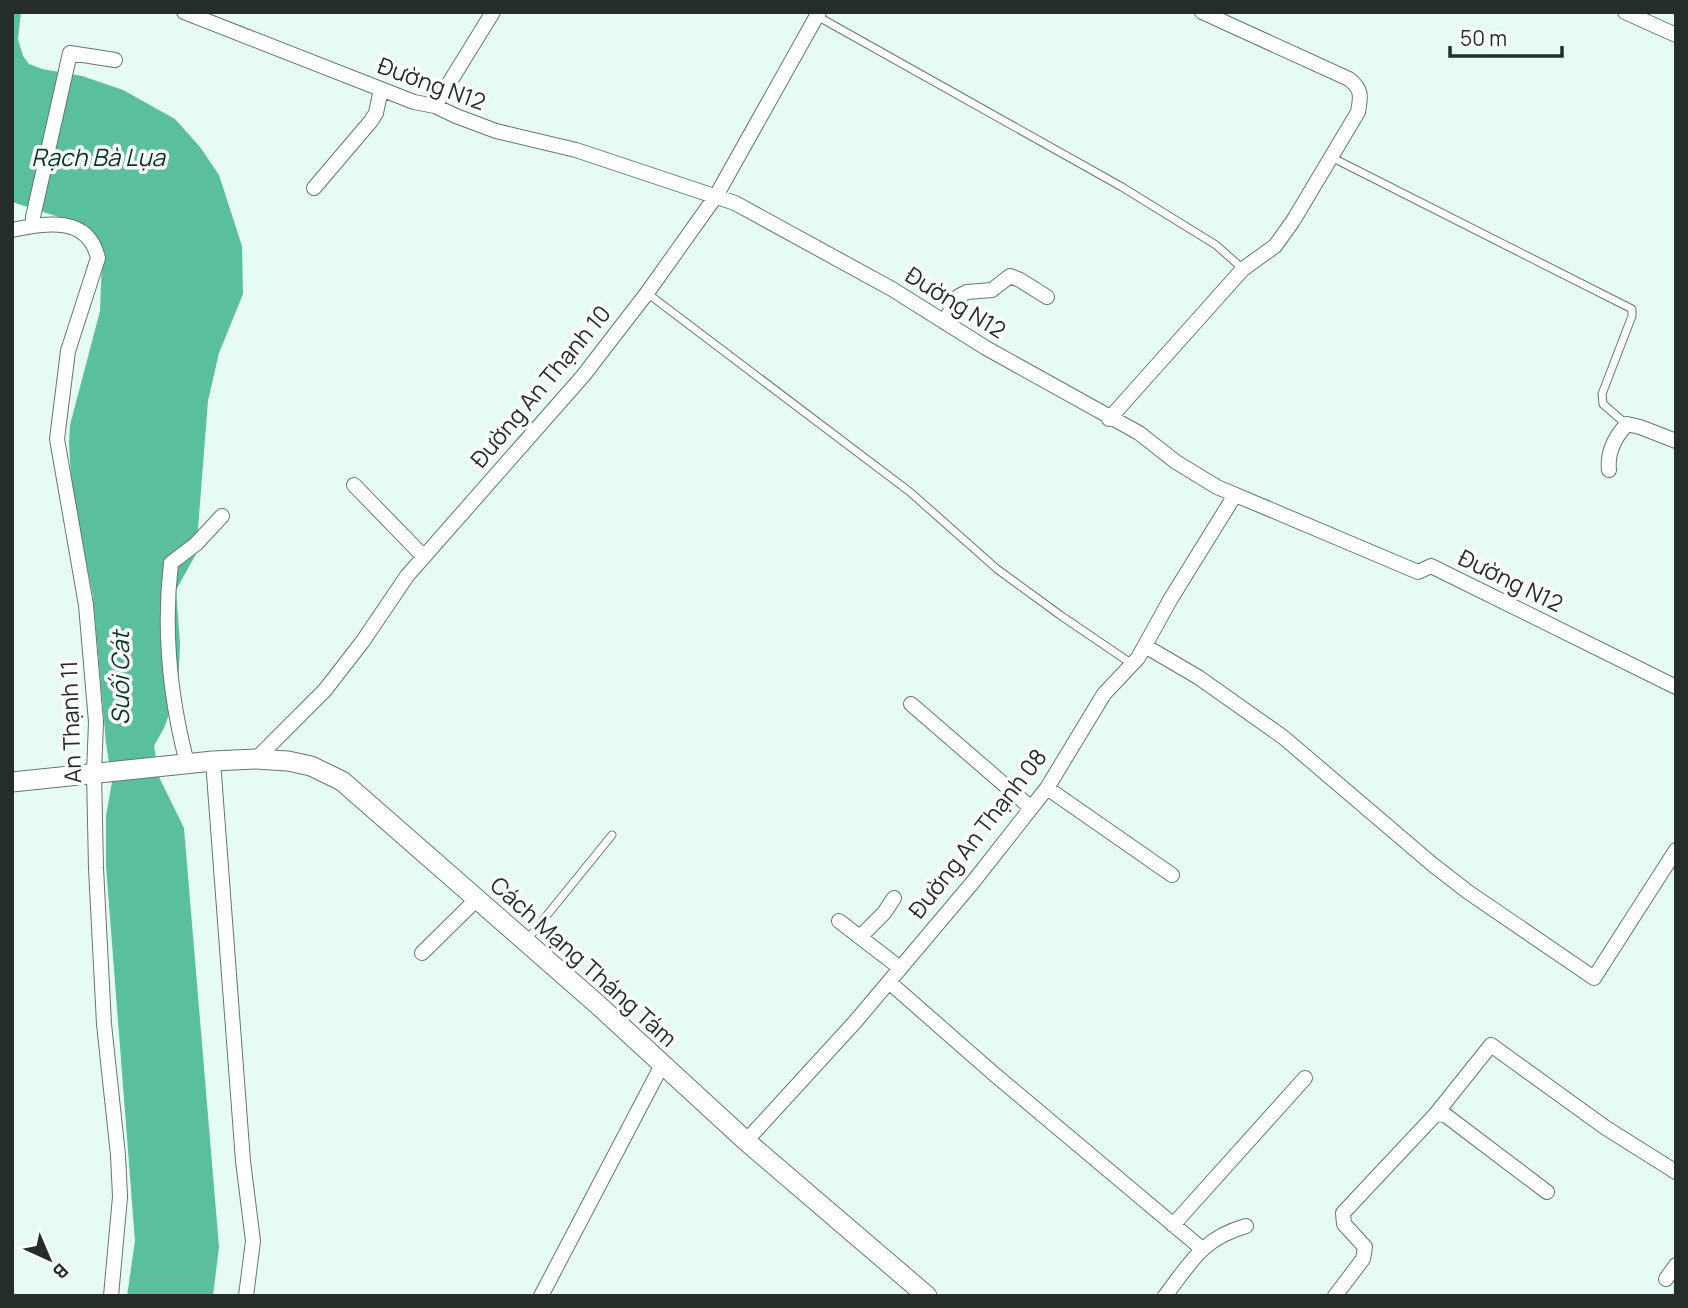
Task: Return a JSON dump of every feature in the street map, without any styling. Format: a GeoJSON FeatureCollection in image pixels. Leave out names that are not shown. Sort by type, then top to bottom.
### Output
{"type":"FeatureCollection","features":[{"type":"Feature","properties":{"kind":"main road","name":"Cách Mạng Tháng Tám"},"geometry":{"type":"LineString","coordinates":[[97,773],[256,759],[311,766],[342,781],[663,1063],[746,1141],[917,1292]]}},
{"type":"Feature","properties":{"kind":"main road"},"geometry":{"type":"LineString","coordinates":[[12,782],[97,773]]}},
{"type":"Feature","properties":{"kind":"street","name":"Đường N12"},"geometry":{"type":"LineString","coordinates":[[184,12],[379,101],[414,102],[435,106],[496,131],[576,150],[735,203],[843,262],[1110,419],[1139,433],[1176,462],[1217,487],[1418,572],[1431,566],[1676,687]]}},
{"type":"Feature","properties":{"kind":"street"},"geometry":{"type":"LineString","coordinates":[[435,106],[493,12]]}},
{"type":"Feature","properties":{"kind":"street"},"geometry":{"type":"LineString","coordinates":[[1110,419],[1243,269],[1275,246],[1293,222],[1358,112],[1361,94],[1359,87],[1349,79],[1202,12]]}},
{"type":"Feature","properties":{"kind":"street"},"geometry":{"type":"LineString","coordinates":[[1625,12],[1676,35]]}},
{"type":"Feature","properties":{"kind":"street","name":"Đường An Thạnh 10"},"geometry":{"type":"LineString","coordinates":[[256,759],[326,690],[407,576],[583,376],[647,293],[716,196],[818,14]]}},
{"type":"Feature","properties":{"kind":"street"},"geometry":{"type":"LineString","coordinates":[[33,221],[69,53],[115,60]]}},
{"type":"Feature","properties":{"kind":"street"},"geometry":{"type":"LineString","coordinates":[[314,188],[357,139],[379,101]]}},
{"type":"Feature","properties":{"kind":"street","name":"An Thạnh 11"},"geometry":{"type":"LineString","coordinates":[[12,230],[33,221],[72,226],[87,233],[95,244],[98,258],[68,351],[57,439],[86,605],[96,722],[96,868],[104,1024],[120,1197],[111,1296]]}},
{"type":"Feature","properties":{"kind":"street"},"geometry":{"type":"LineString","coordinates":[[944,321],[959,296],[967,292],[992,290],[1010,276],[1047,297]]}},
{"type":"Feature","properties":{"kind":"street"},"geometry":{"type":"LineString","coordinates":[[1609,470],[1608,460],[1616,436],[1627,424],[1676,441]]}},
{"type":"Feature","properties":{"kind":"street"},"geometry":{"type":"LineString","coordinates":[[354,485],[424,557]]}},
{"type":"Feature","properties":{"kind":"street","name":"Đường An Thạnh 08"},"geometry":{"type":"LineString","coordinates":[[746,1141],[889,982],[1047,788],[1104,694],[1145,646],[1184,576],[1235,495]]}},
{"type":"Feature","properties":{"kind":"street"},"geometry":{"type":"LineString","coordinates":[[178,764],[167,617],[171,563],[196,544],[222,516]]}},
{"type":"Feature","properties":{"kind":"street"},"geometry":{"type":"LineString","coordinates":[[1145,646],[1198,677],[1283,737],[1468,892],[1594,978],[1676,850]]}},
{"type":"Feature","properties":{"kind":"street"},"geometry":{"type":"LineString","coordinates":[[911,704],[1030,807]]}},
{"type":"Feature","properties":{"kind":"street"},"geometry":{"type":"LineString","coordinates":[[213,761],[243,1161],[253,1241],[246,1296]]}},
{"type":"Feature","properties":{"kind":"street"},"geometry":{"type":"LineString","coordinates":[[1047,788],[1172,875]]}},
{"type":"Feature","properties":{"kind":"street"},"geometry":{"type":"LineString","coordinates":[[860,937],[884,913],[894,898]]}},
{"type":"Feature","properties":{"kind":"street"},"geometry":{"type":"LineString","coordinates":[[422,953],[477,899]]}},
{"type":"Feature","properties":{"kind":"street"},"geometry":{"type":"LineString","coordinates":[[839,920],[900,968]]}},
{"type":"Feature","properties":{"kind":"street"},"geometry":{"type":"LineString","coordinates":[[889,982],[1201,1248]]}},
{"type":"Feature","properties":{"kind":"street"},"geometry":{"type":"LineString","coordinates":[[1335,1296],[1363,1259],[1365,1247],[1344,1224],[1343,1213],[1434,1115],[1491,1045],[1606,1128],[1676,1172]]}},
{"type":"Feature","properties":{"kind":"street"},"geometry":{"type":"LineString","coordinates":[[541,1296],[663,1063]]}},
{"type":"Feature","properties":{"kind":"street"},"geometry":{"type":"LineString","coordinates":[[1173,1225],[1305,1078]]}},
{"type":"Feature","properties":{"kind":"street"},"geometry":{"type":"LineString","coordinates":[[1434,1115],[1444,1114],[1547,1192]]}},
{"type":"Feature","properties":{"kind":"street"},"geometry":{"type":"LineString","coordinates":[[1165,1296],[1201,1248],[1227,1231],[1246,1226]]}},
{"type":"Feature","properties":{"kind":"street"},"geometry":{"type":"LineString","coordinates":[[1666,1279],[1676,1265]]}},
{"type":"Feature","properties":{"kind":"lane"},"geometry":{"type":"LineString","coordinates":[[818,14],[1122,187],[1216,244],[1243,269]]}},
{"type":"Feature","properties":{"kind":"lane"},"geometry":{"type":"LineString","coordinates":[[1331,158],[1632,309],[1632,316],[1602,394],[1603,404],[1627,424]]}},
{"type":"Feature","properties":{"kind":"lane"},"geometry":{"type":"LineString","coordinates":[[647,293],[911,492],[998,569],[1132,664]]}},
{"type":"Feature","properties":{"kind":"lane"},"geometry":{"type":"LineString","coordinates":[[525,941],[612,835]]}},
{"type":"Feature","properties":{"kind":"water"},"geometry":{"type":"Polygon","coordinates":[[[12,12],[21,12],[18,39],[23,56],[29,64],[82,76],[123,90],[175,119],[200,147],[219,175],[242,246],[243,294],[219,353],[208,401],[196,554],[176,590],[180,644],[178,690],[164,728],[154,746],[159,777],[184,828],[219,1247],[213,1296],[127,1296],[135,1241],[106,866],[106,816],[112,782],[93,596],[72,491],[69,444],[70,425],[100,311],[102,261],[68,220],[12,202],[12,12]]]}},
{"type":"Feature","properties":{"kind":"water label","name":"Rạch Bà Lụa"},"geometry":{"type":"Point","coordinates":[98,156]}},
{"type":"Feature","properties":{"kind":"water label","name":"Suối Cát"},"geometry":{"type":"Point","coordinates":[119,678]}}]}
